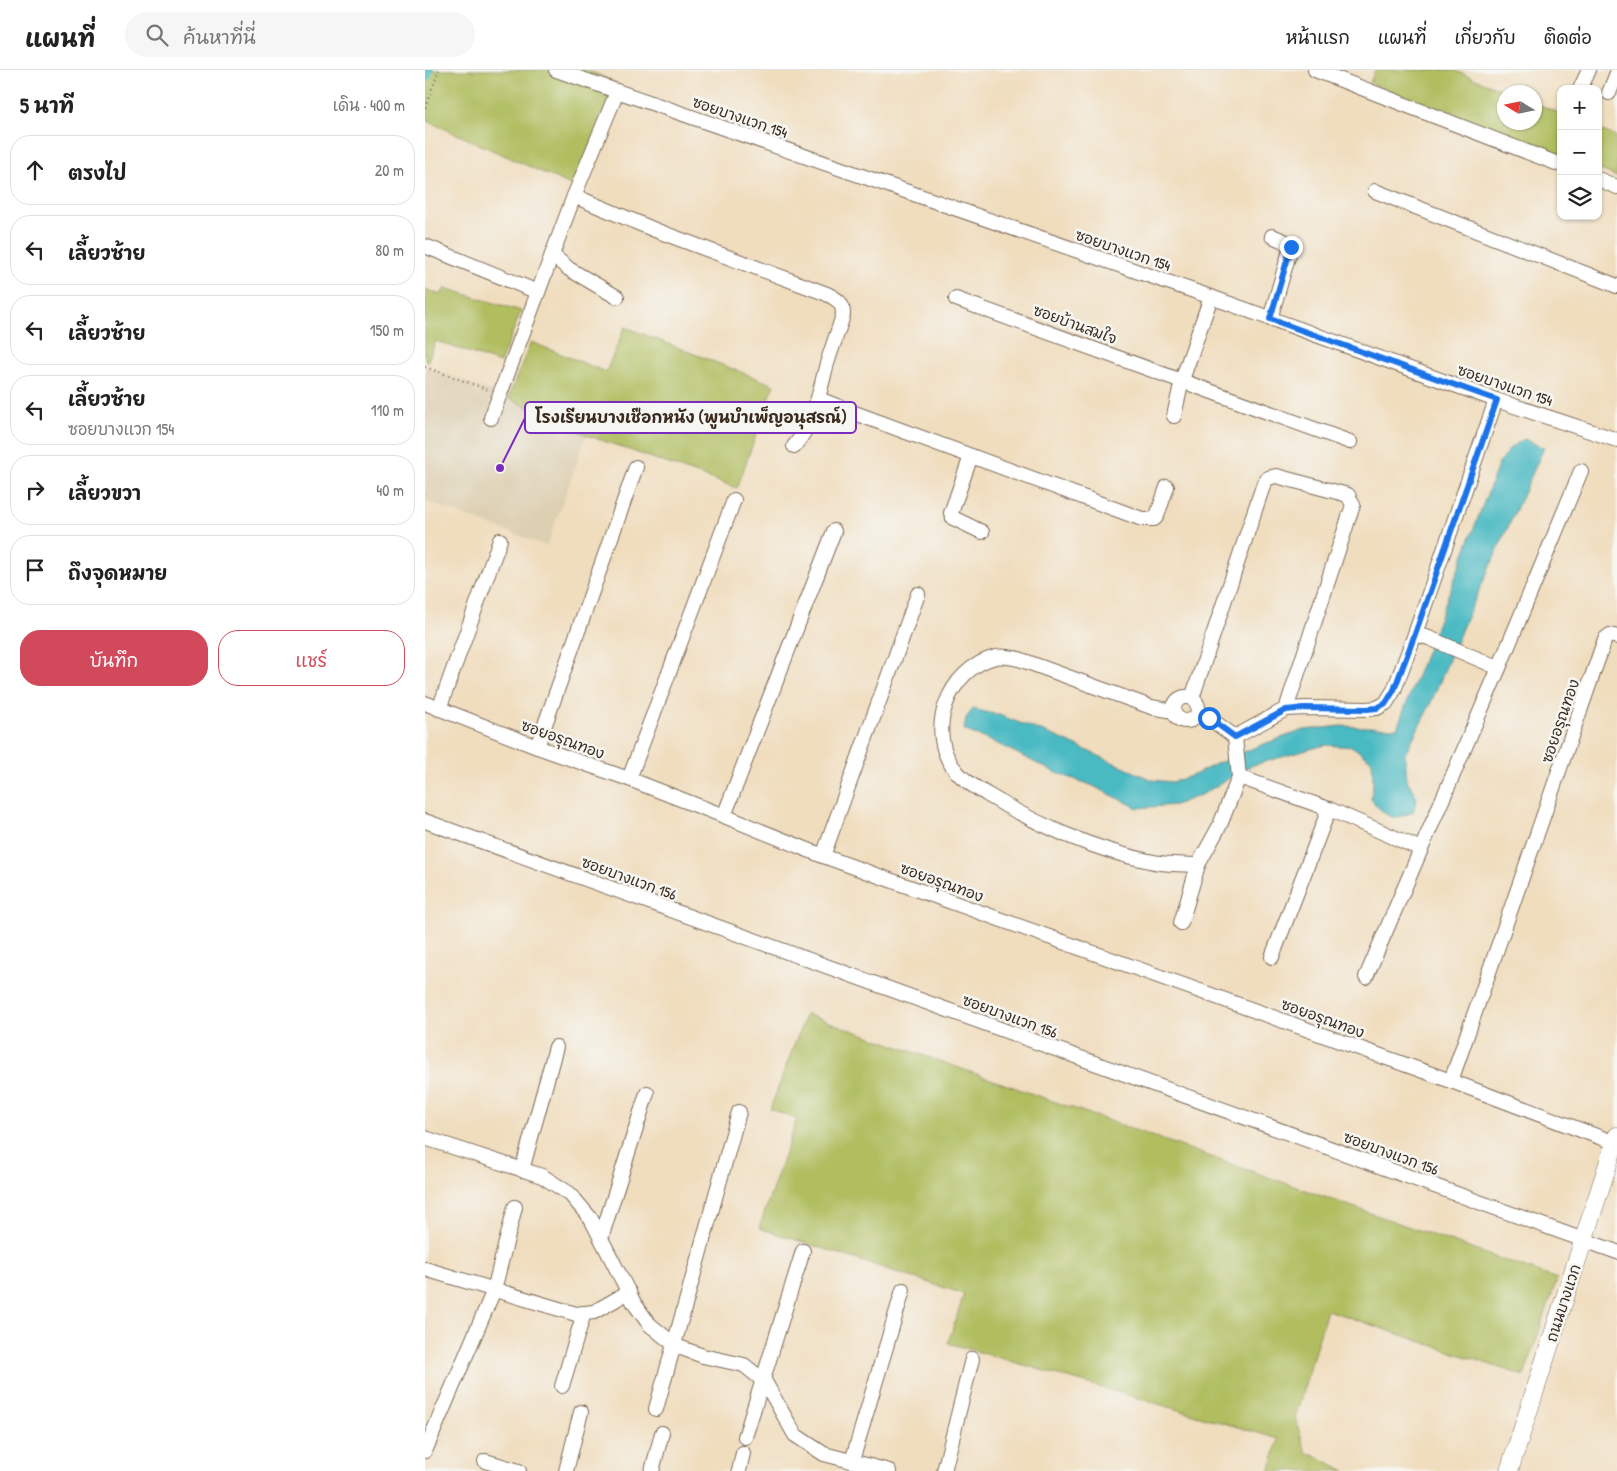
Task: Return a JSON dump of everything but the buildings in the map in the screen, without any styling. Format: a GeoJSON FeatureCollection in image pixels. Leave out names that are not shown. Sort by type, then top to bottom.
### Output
{"type":"FeatureCollection","features":[{"type":"Feature","properties":{"kind":"main road","name":"ถนนบางแวก"},"geometry":{"type":"LineString","coordinates":[[1509,1471],[1616,1139]]}},
{"type":"Feature","properties":{"kind":"street","name":"ซอยบางแวก 154"},"geometry":{"type":"LineString","coordinates":[[557,70],[1211,297],[1497,400],[1617,440]]}},
{"type":"Feature","properties":{"kind":"street"},"geometry":{"type":"LineString","coordinates":[[1315,70],[1557,163]]}},
{"type":"Feature","properties":{"kind":"street"},"geometry":{"type":"LineString","coordinates":[[1582,85],[1589,70]]}},
{"type":"Feature","properties":{"kind":"street"},"geometry":{"type":"LineString","coordinates":[[1609,93],[1617,73]]}},
{"type":"Feature","properties":{"kind":"street"},"geometry":{"type":"LineString","coordinates":[[491,418],[552,255],[617,92]]}},
{"type":"Feature","properties":{"kind":"street"},"geometry":{"type":"LineString","coordinates":[[1602,181],[1617,187]]}},
{"type":"Feature","properties":{"kind":"street"},"geometry":{"type":"LineString","coordinates":[[1375,191],[1617,286]]}},
{"type":"Feature","properties":{"kind":"street"},"geometry":{"type":"LineString","coordinates":[[575,196],[655,230],[827,294],[837,300],[843,307],[843,315],[819,399],[803,436],[794,446]]}},
{"type":"Feature","properties":{"kind":"street"},"geometry":{"type":"LineString","coordinates":[[1270,319],[1291,247],[1284,241],[1272,236]]}},
{"type":"Feature","properties":{"kind":"street"},"geometry":{"type":"LineString","coordinates":[[425,246],[538,292]]}},
{"type":"Feature","properties":{"kind":"street"},"geometry":{"type":"LineString","coordinates":[[552,255],[569,269],[617,297]]}},
{"type":"Feature","properties":{"kind":"street"},"geometry":{"type":"LineString","coordinates":[[1174,416],[1182,380],[1211,297]]}},
{"type":"Feature","properties":{"kind":"street","name":"ซอยบ้านสมใจ"},"geometry":{"type":"LineString","coordinates":[[957,299],[1350,442]]}},
{"type":"Feature","properties":{"kind":"street"},"geometry":{"type":"LineString","coordinates":[[819,399],[1142,519],[1154,519],[1157,516],[1167,487]]}},
{"type":"Feature","properties":{"kind":"street"},"geometry":{"type":"LineString","coordinates":[[1235,737],[1286,710],[1377,708],[1386,703],[1422,636],[1497,400]]}},
{"type":"Feature","properties":{"kind":"street"},"geometry":{"type":"LineString","coordinates":[[971,456],[951,513],[953,518],[982,532]]}},
{"type":"Feature","properties":{"kind":"street"},"geometry":{"type":"LineString","coordinates":[[537,748],[636,467]]}},
{"type":"Feature","properties":{"kind":"street"},"geometry":{"type":"LineString","coordinates":[[1366,977],[1499,668],[1581,471]]}},
{"type":"Feature","properties":{"kind":"street"},"geometry":{"type":"LineString","coordinates":[[1199,865],[1149,861],[1118,853],[1066,835],[1011,809],[968,783],[951,765],[941,739],[941,722],[952,691],[969,669],[980,662],[998,656],[1019,659],[1151,707],[1174,711],[1180,719],[1187,721],[1194,718],[1195,705],[1264,483],[1268,478],[1275,476],[1348,495],[1353,505],[1286,710]]}},
{"type":"Feature","properties":{"kind":"street"},"geometry":{"type":"LineString","coordinates":[[629,779],[734,500]]}},
{"type":"Feature","properties":{"kind":"street"},"geometry":{"type":"LineString","coordinates":[[724,816],[834,531]]}},
{"type":"Feature","properties":{"kind":"street"},"geometry":{"type":"LineString","coordinates":[[439,709],[500,540]]}},
{"type":"Feature","properties":{"kind":"street"},"geometry":{"type":"LineString","coordinates":[[823,856],[918,594]]}},
{"type":"Feature","properties":{"kind":"street"},"geometry":{"type":"LineString","coordinates":[[1422,636],[1499,668]]}},
{"type":"Feature","properties":{"kind":"street","name":"ซอยอรุณทอง"},"geometry":{"type":"LineString","coordinates":[[1451,1081],[1605,639],[1611,636],[1617,637]]}},
{"type":"Feature","properties":{"kind":"street"},"geometry":{"type":"LineString","coordinates":[[1174,711],[1175,703],[1185,697],[1235,737]]}},
{"type":"Feature","properties":{"kind":"street","name":"ซอยอรุณทอง"},"geometry":{"type":"LineString","coordinates":[[425,704],[537,748],[629,779],[823,856],[1616,1139]]}},
{"type":"Feature","properties":{"kind":"street"},"geometry":{"type":"LineString","coordinates":[[1181,922],[1199,865],[1220,825],[1239,776],[1235,737]]}},
{"type":"Feature","properties":{"kind":"street"},"geometry":{"type":"LineString","coordinates":[[1239,776],[1329,809],[1421,848]]}},
{"type":"Feature","properties":{"kind":"street"},"geometry":{"type":"LineString","coordinates":[[1271,957],[1329,809]]}},
{"type":"Feature","properties":{"kind":"street","name":"ซอยบางแวก 156"},"geometry":{"type":"LineString","coordinates":[[425,822],[1617,1252]]}},
{"type":"Feature","properties":{"kind":"street"},"geometry":{"type":"LineString","coordinates":[[522,1170],[557,1047]]}},
{"type":"Feature","properties":{"kind":"street"},"geometry":{"type":"LineString","coordinates":[[601,1238],[647,1093]]}},
{"type":"Feature","properties":{"kind":"street"},"geometry":{"type":"LineString","coordinates":[[656,1409],[739,1112]]}},
{"type":"Feature","properties":{"kind":"street"},"geometry":{"type":"LineString","coordinates":[[425,1138],[542,1176],[570,1194],[591,1219],[629,1292],[649,1324],[674,1344],[703,1356],[744,1365],[763,1381],[795,1434],[824,1454],[889,1471]]}},
{"type":"Feature","properties":{"kind":"street"},"geometry":{"type":"LineString","coordinates":[[425,1451],[494,1290],[515,1207]]}},
{"type":"Feature","properties":{"kind":"street"},"geometry":{"type":"LineString","coordinates":[[745,1437],[803,1251]]}},
{"type":"Feature","properties":{"kind":"street"},"geometry":{"type":"LineString","coordinates":[[425,1269],[575,1314],[594,1312],[629,1292]]}},
{"type":"Feature","properties":{"kind":"street"},"geometry":{"type":"LineString","coordinates":[[852,1461],[903,1290]]}},
{"type":"Feature","properties":{"kind":"street"},"geometry":{"type":"LineString","coordinates":[[562,1386],[584,1313]]}},
{"type":"Feature","properties":{"kind":"street"},"geometry":{"type":"LineString","coordinates":[[944,1471],[972,1359]]}},
{"type":"Feature","properties":{"kind":"street"},"geometry":{"type":"LineString","coordinates":[[566,1471],[581,1412]]}},
{"type":"Feature","properties":{"kind":"street"},"geometry":{"type":"LineString","coordinates":[[651,1471],[662,1433]]}},
{"type":"Feature","properties":{"kind":"street"},"geometry":{"type":"LineString","coordinates":[[739,1471],[743,1453]]}},
{"type":"Feature","properties":{"kind":"street"},"geometry":{"type":"LineString","coordinates":[[485,1461],[519,1471]]}},
{"type":"Feature","properties":{"kind":"path"},"geometry":{"type":"LineString","coordinates":[[425,108],[439,70]]}},
{"type":"Feature","properties":{"kind":"path"},"geometry":{"type":"LineString","coordinates":[[425,367],[499,394]]}},
{"type":"Feature","properties":{"kind":"shaded area"},"geometry":{"type":"Polygon","coordinates":[[[425,366],[508,398],[587,435],[547,546],[425,501],[425,366]]]}},
{"type":"Feature","properties":{"kind":"green space"},"geometry":{"type":"Polygon","coordinates":[[[426,70],[589,70],[619,85],[573,186],[425,120],[426,70]]]}},
{"type":"Feature","properties":{"kind":"green space"},"geometry":{"type":"Polygon","coordinates":[[[1375,70],[1453,70],[1497,88],[1497,130],[1542,130],[1542,106],[1557,112],[1557,153],[1370,83],[1375,70]]]}},
{"type":"Feature","properties":{"kind":"green space"},"geometry":{"type":"Polygon","coordinates":[[[1602,131],[1617,137],[1617,177],[1602,171],[1602,131]]]}},
{"type":"Feature","properties":{"kind":"green space"},"geometry":{"type":"Polygon","coordinates":[[[445,288],[521,311],[500,363],[436,341],[427,362],[425,361],[425,289],[441,295],[445,288]]]}},
{"type":"Feature","properties":{"kind":"green space"},"geometry":{"type":"Polygon","coordinates":[[[625,327],[774,385],[737,488],[587,435],[508,398],[531,342],[606,372],[625,327]]]}},
{"type":"Feature","properties":{"kind":"green space"},"geometry":{"type":"Polygon","coordinates":[[[806,1014],[1557,1279],[1524,1376],[1327,1310],[1295,1418],[1306,1452],[1346,1471],[1269,1471],[1279,1439],[948,1343],[964,1294],[759,1228],[797,1119],[770,1109],[806,1014]]]}},
{"type":"Feature","properties":{"kind":"water"},"geometry":{"type":"Polygon","coordinates":[[[1524,439],[1544,448],[1463,626],[1430,705],[1405,754],[1407,780],[1417,797],[1413,812],[1394,817],[1385,814],[1376,805],[1371,799],[1373,783],[1372,761],[1353,747],[1325,745],[1250,766],[1203,794],[1175,805],[1138,808],[1091,785],[1054,772],[1000,745],[964,730],[966,718],[973,709],[999,715],[1057,737],[1152,780],[1173,782],[1194,775],[1258,746],[1304,730],[1341,726],[1397,728],[1499,463],[1510,448],[1524,439]]]}},
{"type":"Feature","properties":{"kind":"waterway"},"geometry":{"type":"LineString","coordinates":[[425,74],[426,70]]}},
{"type":"Feature","properties":{"kind":"place","name":"โรงเรียนบางเชือกหนัง (พูนบำเพ็ญอนุสรณ์)"},"geometry":{"type":"Point","coordinates":[500,468]}},
{"type":"Feature","properties":{"kind":"route"},"geometry":{"type":"LineString","coordinates":[[1209,718],[1235,737],[1286,710],[1306,708],[1367,709],[1377,708],[1386,703],[1394,690],[1415,634],[1497,400],[1270,319],[1291,247]]}}]}
